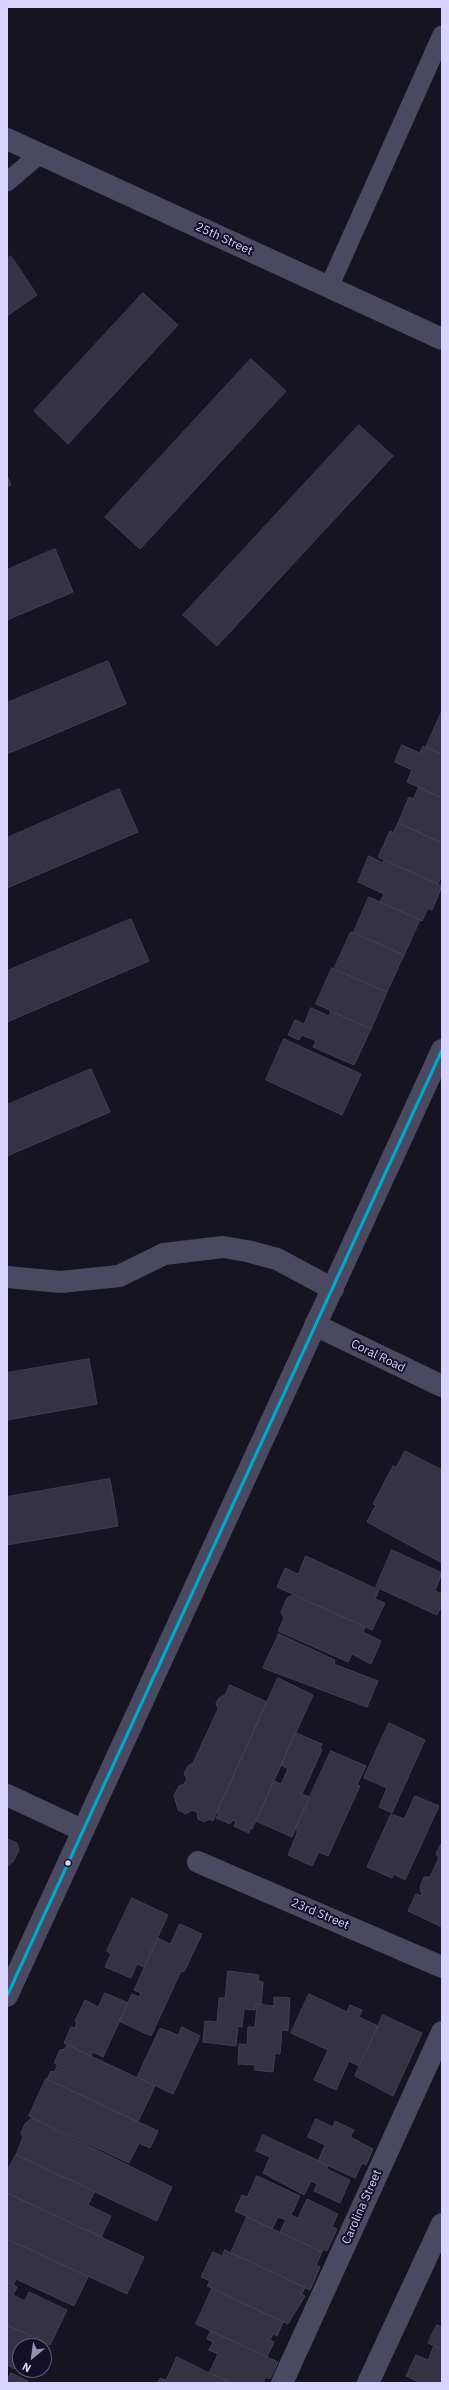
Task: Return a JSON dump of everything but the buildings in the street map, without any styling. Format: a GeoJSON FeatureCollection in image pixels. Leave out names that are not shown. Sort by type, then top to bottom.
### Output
{"type":"FeatureCollection","features":[{"type":"Feature","properties":{"kind":"street","name":"25th Street"},"geometry":{"type":"LineString","coordinates":[[7,139],[442,339]]}},
{"type":"Feature","properties":{"kind":"street"},"geometry":{"type":"LineString","coordinates":[[7,1996],[82,1830],[442,1050]]}},
{"type":"Feature","properties":{"kind":"street"},"geometry":{"type":"LineString","coordinates":[[7,1277],[13,1280],[61,1282],[119,1276],[164,1254],[223,1247],[248,1251],[277,1259],[333,1289]]}},
{"type":"Feature","properties":{"kind":"street","name":"Coral Road"},"geometry":{"type":"LineString","coordinates":[[315,1325],[442,1386]]}},
{"type":"Feature","properties":{"kind":"street"},"geometry":{"type":"LineString","coordinates":[[7,1795],[82,1830]]}},
{"type":"Feature","properties":{"kind":"street","name":"23rd Street"},"geometry":{"type":"LineString","coordinates":[[198,1862],[442,1967]]}},
{"type":"Feature","properties":{"kind":"street","name":"Carolina Street"},"geometry":{"type":"LineString","coordinates":[[282,2383],[442,2032]]}},
{"type":"Feature","properties":{"kind":"street"},"geometry":{"type":"LineString","coordinates":[[368,2383],[442,2224]]}},
{"type":"Feature","properties":{"kind":"lane"},"geometry":{"type":"LineString","coordinates":[[329,287],[442,35]]}},
{"type":"Feature","properties":{"kind":"lane"},"geometry":{"type":"LineString","coordinates":[[7,182],[40,154]]}},
{"type":"Feature","properties":{"kind":"transit line"},"geometry":{"type":"LineString","coordinates":[[7,1996],[442,1050]]}}]}
